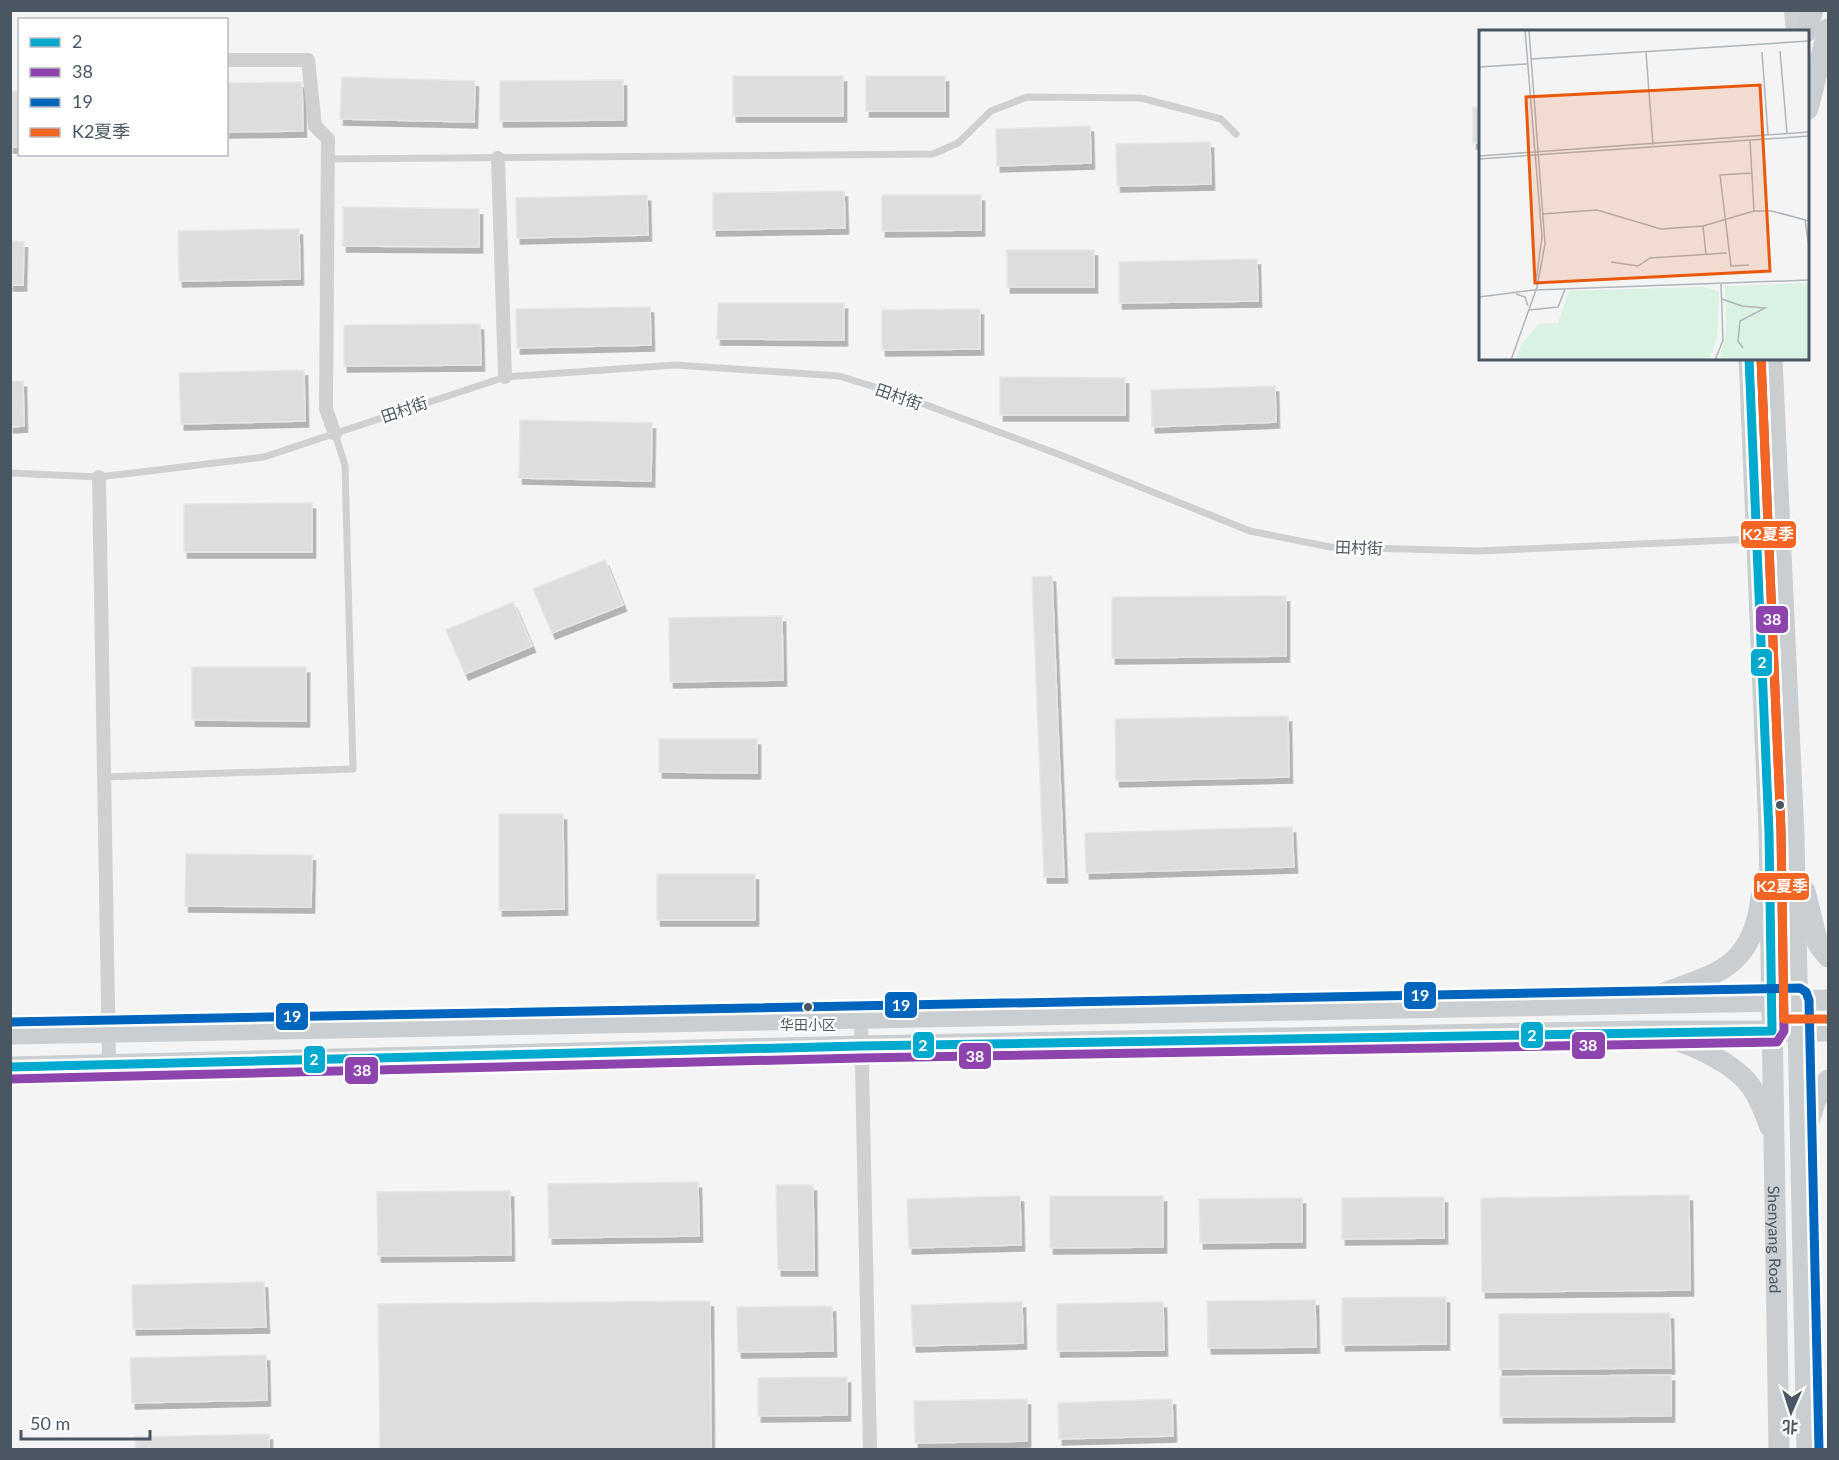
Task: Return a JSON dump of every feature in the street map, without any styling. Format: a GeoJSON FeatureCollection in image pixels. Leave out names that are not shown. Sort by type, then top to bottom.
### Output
{"type":"FeatureCollection","features":[{"type":"Feature","properties":{"kind":"main road"},"geometry":{"type":"LineString","coordinates":[[1794,10],[1796,30]]}},
{"type":"Feature","properties":{"kind":"main road"},"geometry":{"type":"LineString","coordinates":[[1807,30],[1813,10]]}},
{"type":"Feature","properties":{"kind":"main road"},"geometry":{"type":"LineString","coordinates":[[1809,105],[1827,37]]}},
{"type":"Feature","properties":{"kind":"main road"},"geometry":{"type":"LineString","coordinates":[[1638,1002],[1716,974],[1740,957],[1758,920],[1769,832],[1749,360]]}},
{"type":"Feature","properties":{"kind":"main road"},"geometry":{"type":"LineString","coordinates":[[1772,360],[1794,835],[1811,922],[1818,944],[1828,957]]}},
{"type":"Feature","properties":{"kind":"main road","name":"Shenyang Road"},"geometry":{"type":"LineString","coordinates":[[1769,832],[1779,1449]]}},
{"type":"Feature","properties":{"kind":"main road","name":"Shenyang Road"},"geometry":{"type":"LineString","coordinates":[[1794,835],[1807,1449]]}},
{"type":"Feature","properties":{"kind":"main road"},"geometry":{"type":"LineString","coordinates":[[10,1034],[1828,1000]]}},
{"type":"Feature","properties":{"kind":"main road"},"geometry":{"type":"LineString","coordinates":[[10,1067],[860,1046],[1644,1031],[1828,1031]]}},
{"type":"Feature","properties":{"kind":"main road"},"geometry":{"type":"LineString","coordinates":[[1644,1031],[1696,1046],[1744,1078],[1753,1090],[1773,1133]]}},
{"type":"Feature","properties":{"kind":"main road"},"geometry":{"type":"LineString","coordinates":[[1799,1151],[1816,1100],[1828,1080]]}},
{"type":"Feature","properties":{"kind":"street"},"geometry":{"type":"LineString","coordinates":[[228,60],[308,60],[315,126],[328,139],[326,409],[335,434]]}},
{"type":"Feature","properties":{"kind":"street"},"geometry":{"type":"LineString","coordinates":[[498,158],[505,377]]}},
{"type":"Feature","properties":{"kind":"street"},"geometry":{"type":"LineString","coordinates":[[99,477],[109,1065]]}},
{"type":"Feature","properties":{"kind":"street"},"geometry":{"type":"LineString","coordinates":[[861,1018],[870,1449]]}},
{"type":"Feature","properties":{"kind":"lane"},"geometry":{"type":"LineString","coordinates":[[327,159],[933,154],[958,143],[991,111],[1027,97],[1141,98],[1221,119],[1236,134]]}},
{"type":"Feature","properties":{"kind":"lane","name":"田村街"},"geometry":{"type":"LineString","coordinates":[[10,473],[99,477],[264,457],[505,377],[675,365],[839,376],[894,393],[1058,454],[1250,531],[1330,547],[1477,551],[1780,538]]}},
{"type":"Feature","properties":{"kind":"lane"},"geometry":{"type":"LineString","coordinates":[[104,777],[353,769],[345,465],[335,434]]}},
{"type":"Feature","properties":{"kind":"building"},"geometry":{"type":"Polygon","coordinates":[[[733,76],[843,76],[843,116],[733,116],[733,76]]]}},
{"type":"Feature","properties":{"kind":"building"},"geometry":{"type":"Polygon","coordinates":[[[866,76],[945,76],[945,111],[866,111],[866,76]]]}},
{"type":"Feature","properties":{"kind":"building"},"geometry":{"type":"Polygon","coordinates":[[[342,77],[475,81],[474,122],[340,119],[342,77]]]}},
{"type":"Feature","properties":{"kind":"building"},"geometry":{"type":"Polygon","coordinates":[[[623,80],[623,120],[500,121],[500,81],[623,80]]]}},
{"type":"Feature","properties":{"kind":"building"},"geometry":{"type":"Polygon","coordinates":[[[302,82],[303,131],[228,132],[228,83],[302,82]]]}},
{"type":"Feature","properties":{"kind":"building"},"geometry":{"type":"Polygon","coordinates":[[[10,91],[18,91],[18,147],[10,147],[10,91]]]}},
{"type":"Feature","properties":{"kind":"building"},"geometry":{"type":"Polygon","coordinates":[[[1473,107],[1479,107],[1479,143],[1473,143],[1473,107]]]}},
{"type":"Feature","properties":{"kind":"building"},"geometry":{"type":"Polygon","coordinates":[[[1090,126],[1091,163],[997,166],[996,129],[1090,126]]]}},
{"type":"Feature","properties":{"kind":"building"},"geometry":{"type":"Polygon","coordinates":[[[1210,142],[1211,184],[1117,186],[1116,144],[1210,142]]]}},
{"type":"Feature","properties":{"kind":"building"},"geometry":{"type":"Polygon","coordinates":[[[844,191],[845,228],[713,230],[713,193],[844,191]]]}},
{"type":"Feature","properties":{"kind":"building"},"geometry":{"type":"Polygon","coordinates":[[[647,195],[648,235],[517,238],[516,198],[647,195]]]}},
{"type":"Feature","properties":{"kind":"building"},"geometry":{"type":"Polygon","coordinates":[[[882,195],[981,195],[981,230],[882,231],[882,195]]]}},
{"type":"Feature","properties":{"kind":"building"},"geometry":{"type":"Polygon","coordinates":[[[343,207],[479,209],[479,247],[343,246],[343,207]]]}},
{"type":"Feature","properties":{"kind":"building"},"geometry":{"type":"Polygon","coordinates":[[[299,229],[300,279],[179,281],[178,231],[299,229]]]}},
{"type":"Feature","properties":{"kind":"building"},"geometry":{"type":"Polygon","coordinates":[[[10,241],[24,242],[23,285],[10,285],[10,241]]]}},
{"type":"Feature","properties":{"kind":"building"},"geometry":{"type":"Polygon","coordinates":[[[1007,250],[1094,250],[1094,287],[1007,287],[1007,250]]]}},
{"type":"Feature","properties":{"kind":"building"},"geometry":{"type":"Polygon","coordinates":[[[1257,259],[1258,301],[1119,303],[1119,262],[1257,259]]]}},
{"type":"Feature","properties":{"kind":"building"},"geometry":{"type":"Polygon","coordinates":[[[718,303],[844,303],[844,340],[717,339],[718,303]]]}},
{"type":"Feature","properties":{"kind":"building"},"geometry":{"type":"Polygon","coordinates":[[[650,307],[651,345],[517,348],[516,309],[650,307]]]}},
{"type":"Feature","properties":{"kind":"building"},"geometry":{"type":"Polygon","coordinates":[[[980,309],[980,349],[882,350],[882,310],[980,309]]]}},
{"type":"Feature","properties":{"kind":"building"},"geometry":{"type":"Polygon","coordinates":[[[480,324],[481,365],[344,366],[344,325],[480,324]]]}},
{"type":"Feature","properties":{"kind":"building"},"geometry":{"type":"Polygon","coordinates":[[[304,370],[305,421],[181,424],[179,373],[304,370]]]}},
{"type":"Feature","properties":{"kind":"building"},"geometry":{"type":"Polygon","coordinates":[[[1000,377],[1125,378],[1125,415],[1000,415],[1000,377]]]}},
{"type":"Feature","properties":{"kind":"building"},"geometry":{"type":"Polygon","coordinates":[[[23,381],[24,426],[10,427],[10,382],[23,381]]]}},
{"type":"Feature","properties":{"kind":"building"},"geometry":{"type":"Polygon","coordinates":[[[1275,386],[1276,422],[1152,427],[1151,390],[1275,386]]]}},
{"type":"Feature","properties":{"kind":"building"},"geometry":{"type":"Polygon","coordinates":[[[520,420],[652,423],[651,481],[519,478],[520,420]]]}},
{"type":"Feature","properties":{"kind":"building"},"geometry":{"type":"Polygon","coordinates":[[[312,503],[312,552],[184,552],[184,504],[312,503]]]}},
{"type":"Feature","properties":{"kind":"building"},"geometry":{"type":"Polygon","coordinates":[[[605,560],[623,605],[552,633],[533,589],[605,560]]]}},
{"type":"Feature","properties":{"kind":"building"},"geometry":{"type":"Polygon","coordinates":[[[1052,576],[1064,877],[1044,877],[1032,577],[1052,576]]]}},
{"type":"Feature","properties":{"kind":"building"},"geometry":{"type":"Polygon","coordinates":[[[1286,596],[1286,656],[1112,658],[1112,597],[1286,596]]]}},
{"type":"Feature","properties":{"kind":"building"},"geometry":{"type":"Polygon","coordinates":[[[513,602],[532,646],[465,674],[446,630],[513,602]]]}},
{"type":"Feature","properties":{"kind":"building"},"geometry":{"type":"Polygon","coordinates":[[[782,616],[783,680],[670,682],[669,618],[782,616]]]}},
{"type":"Feature","properties":{"kind":"building"},"geometry":{"type":"Polygon","coordinates":[[[192,667],[306,667],[306,721],[192,720],[192,667]]]}},
{"type":"Feature","properties":{"kind":"building"},"geometry":{"type":"Polygon","coordinates":[[[1288,716],[1289,777],[1116,781],[1115,719],[1288,716]]]}},
{"type":"Feature","properties":{"kind":"building"},"geometry":{"type":"Polygon","coordinates":[[[659,739],[757,739],[757,773],[659,772],[659,739]]]}},
{"type":"Feature","properties":{"kind":"building"},"geometry":{"type":"Polygon","coordinates":[[[499,814],[563,814],[564,909],[499,910],[499,814]]]}},
{"type":"Feature","properties":{"kind":"building"},"geometry":{"type":"Polygon","coordinates":[[[1292,827],[1294,867],[1086,873],[1085,833],[1292,827]]]}},
{"type":"Feature","properties":{"kind":"building"},"geometry":{"type":"Polygon","coordinates":[[[186,854],[312,855],[311,907],[185,906],[186,854]]]}},
{"type":"Feature","properties":{"kind":"building"},"geometry":{"type":"Polygon","coordinates":[[[657,874],[755,874],[755,920],[657,920],[657,874]]]}},
{"type":"Feature","properties":{"kind":"building"},"geometry":{"type":"Polygon","coordinates":[[[698,1182],[699,1236],[549,1238],[548,1184],[698,1182]]]}},
{"type":"Feature","properties":{"kind":"building"},"geometry":{"type":"Polygon","coordinates":[[[776,1185],[813,1185],[814,1270],[778,1270],[776,1185]]]}},
{"type":"Feature","properties":{"kind":"building"},"geometry":{"type":"Polygon","coordinates":[[[510,1191],[511,1255],[378,1256],[377,1192],[510,1191]]]}},
{"type":"Feature","properties":{"kind":"building"},"geometry":{"type":"Polygon","coordinates":[[[1689,1195],[1690,1290],[1482,1292],[1481,1198],[1689,1195]]]}},
{"type":"Feature","properties":{"kind":"building"},"geometry":{"type":"Polygon","coordinates":[[[1020,1196],[1021,1245],[909,1248],[907,1199],[1020,1196]]]}},
{"type":"Feature","properties":{"kind":"building"},"geometry":{"type":"Polygon","coordinates":[[[1050,1196],[1163,1196],[1163,1247],[1050,1248],[1050,1196]]]}},
{"type":"Feature","properties":{"kind":"building"},"geometry":{"type":"Polygon","coordinates":[[[1444,1197],[1444,1238],[1342,1239],[1342,1198],[1444,1197]]]}},
{"type":"Feature","properties":{"kind":"building"},"geometry":{"type":"Polygon","coordinates":[[[1302,1198],[1302,1242],[1200,1243],[1199,1199],[1302,1198]]]}},
{"type":"Feature","properties":{"kind":"building"},"geometry":{"type":"Polygon","coordinates":[[[264,1282],[266,1327],[133,1329],[132,1285],[264,1282]]]}},
{"type":"Feature","properties":{"kind":"building"},"geometry":{"type":"Polygon","coordinates":[[[1446,1297],[1446,1344],[1342,1345],[1342,1298],[1446,1297]]]}},
{"type":"Feature","properties":{"kind":"building"},"geometry":{"type":"Polygon","coordinates":[[[1315,1300],[1316,1347],[1208,1348],[1207,1301],[1315,1300]]]}},
{"type":"Feature","properties":{"kind":"building"},"geometry":{"type":"Polygon","coordinates":[[[710,1301],[711,1450],[380,1450],[378,1304],[710,1301]]]}},
{"type":"Feature","properties":{"kind":"building"},"geometry":{"type":"Polygon","coordinates":[[[1022,1302],[1023,1343],[913,1346],[911,1305],[1022,1302]]]}},
{"type":"Feature","properties":{"kind":"building"},"geometry":{"type":"Polygon","coordinates":[[[1163,1302],[1164,1350],[1057,1351],[1057,1304],[1163,1302]]]}},
{"type":"Feature","properties":{"kind":"building"},"geometry":{"type":"Polygon","coordinates":[[[832,1306],[833,1351],[738,1352],[737,1307],[832,1306]]]}},
{"type":"Feature","properties":{"kind":"building"},"geometry":{"type":"Polygon","coordinates":[[[1670,1313],[1671,1368],[1499,1369],[1499,1314],[1670,1313]]]}},
{"type":"Feature","properties":{"kind":"building"},"geometry":{"type":"Polygon","coordinates":[[[266,1355],[267,1400],[132,1403],[130,1358],[266,1355]]]}},
{"type":"Feature","properties":{"kind":"building"},"geometry":{"type":"Polygon","coordinates":[[[1671,1375],[1671,1416],[1500,1417],[1500,1377],[1671,1375]]]}},
{"type":"Feature","properties":{"kind":"building"},"geometry":{"type":"Polygon","coordinates":[[[847,1377],[847,1415],[758,1416],[758,1378],[847,1377]]]}},
{"type":"Feature","properties":{"kind":"building"},"geometry":{"type":"Polygon","coordinates":[[[1027,1399],[1027,1441],[915,1443],[914,1401],[1027,1399]]]}},
{"type":"Feature","properties":{"kind":"building"},"geometry":{"type":"Polygon","coordinates":[[[1172,1399],[1173,1436],[1059,1439],[1058,1403],[1172,1399]]]}},
{"type":"Feature","properties":{"kind":"building"},"geometry":{"type":"Polygon","coordinates":[[[269,1434],[269,1450],[136,1450],[135,1437],[269,1434]]]}},
{"type":"Feature","properties":{"kind":"transit line","name":"2"},"geometry":{"type":"LineString","coordinates":[[10,1067],[860,1046],[1772,1031],[1769,832],[1749,360]]}},
{"type":"Feature","properties":{"kind":"transit line","name":"38"},"geometry":{"type":"LineString","coordinates":[[10,1079],[860,1058],[1777,1042],[1784,1031],[1781,831],[1761,360]]}},
{"type":"Feature","properties":{"kind":"transit line","name":"K2夏季"},"geometry":{"type":"LineString","coordinates":[[1761,360],[1781,831],[1784,1019],[1828,1019]]}},
{"type":"Feature","properties":{"kind":"transit line","name":"19"},"geometry":{"type":"LineString","coordinates":[[10,1022],[1800,988],[1806,992],[1809,1000],[1819,1450]]}},
{"type":"Feature","properties":{"kind":"place","name":"华田小区"},"geometry":{"type":"Point","coordinates":[808,1007]}}]}
